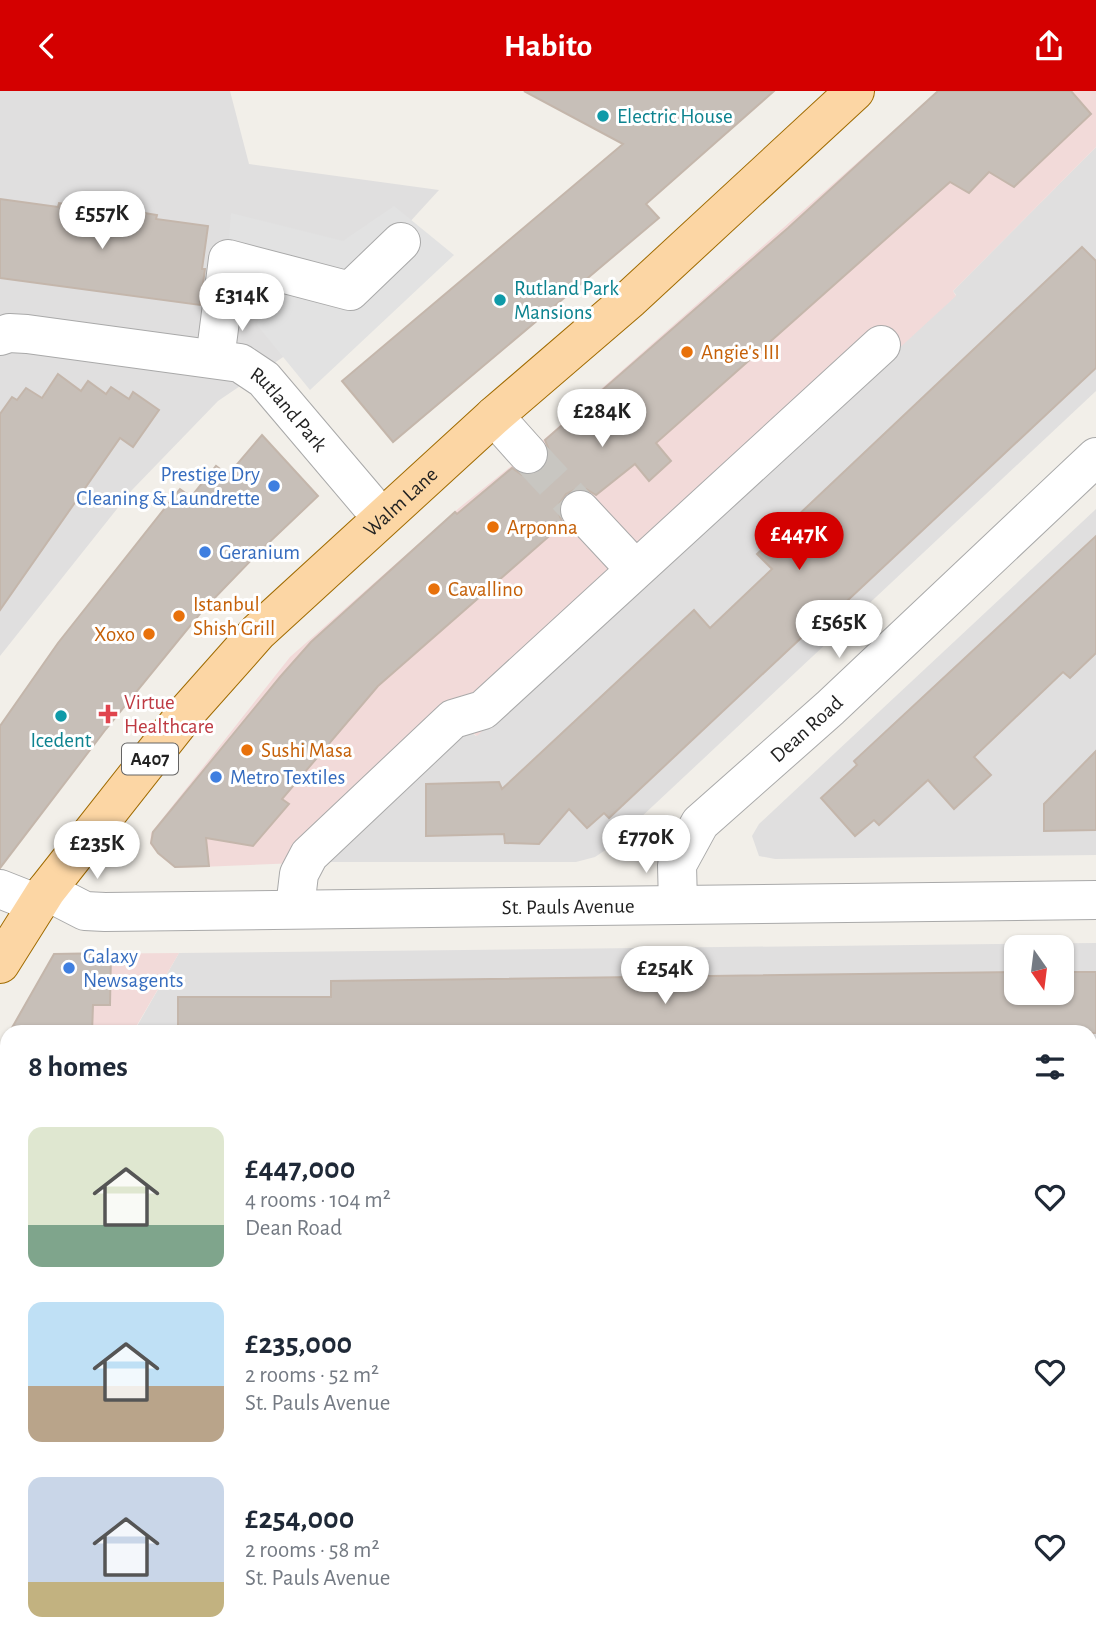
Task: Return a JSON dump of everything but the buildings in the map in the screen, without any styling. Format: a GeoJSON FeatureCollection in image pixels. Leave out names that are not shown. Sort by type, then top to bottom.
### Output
{"type":"FeatureCollection","features":[{"type":"Feature","properties":{"kind":"main road","name":"Walm Lane"},"geometry":{"type":"LineString","coordinates":[[0,964],[42,897],[187,712],[258,632],[381,517],[630,299],[855,91]]}},
{"type":"Feature","properties":{"kind":"street"},"geometry":{"type":"LineString","coordinates":[[215,359],[228,259],[351,291],[401,241]]}},
{"type":"Feature","properties":{"kind":"street","name":"Rutland Park"},"geometry":{"type":"LineString","coordinates":[[0,336],[9,333],[27,334],[240,363],[264,379],[381,517]]}},
{"type":"Feature","properties":{"kind":"street"},"geometry":{"type":"LineString","coordinates":[[295,908],[299,874],[309,855],[453,719],[483,710],[881,345]]}},
{"type":"Feature","properties":{"kind":"street"},"geometry":{"type":"LineString","coordinates":[[494,416],[528,454]]}},
{"type":"Feature","properties":{"kind":"street","name":"Dean Road"},"geometry":{"type":"LineString","coordinates":[[678,904],[677,865],[700,823],[830,708],[1096,457]]}},
{"type":"Feature","properties":{"kind":"street"},"geometry":{"type":"LineString","coordinates":[[580,510],[635,569]]}},
{"type":"Feature","properties":{"kind":"street","name":"St. Pauls Avenue"},"geometry":{"type":"LineString","coordinates":[[0,889],[42,897],[85,911],[1096,900]]}},
{"type":"Feature","properties":{"kind":"shaded area"},"geometry":{"type":"Polygon","coordinates":[[[0,91],[230,91],[249,164],[439,190],[292,351],[218,401],[132,490],[0,656],[0,91]]]}},
{"type":"Feature","properties":{"kind":"shaded area"},"geometry":{"type":"Polygon","coordinates":[[[938,91],[1096,91],[1096,147],[953,291],[956,296],[477,736],[465,727],[323,862],[175,868],[158,854],[150,844],[151,833],[290,657],[459,508],[540,443],[938,91]]]}},
{"type":"Feature","properties":{"kind":"shaded area"},"geometry":{"type":"Polygon","coordinates":[[[1096,147],[1096,391],[607,849],[595,857],[576,862],[323,862],[464,726],[476,736],[956,295],[953,291],[1096,147]]]}},
{"type":"Feature","properties":{"kind":"shaded area"},"geometry":{"type":"Polygon","coordinates":[[[394,206],[454,255],[310,390],[257,325],[264,294],[225,289],[231,213],[343,241],[394,206]]]}},
{"type":"Feature","properties":{"kind":"shaded area"},"geometry":{"type":"Polygon","coordinates":[[[1096,509],[1096,855],[775,859],[759,856],[752,836],[759,824],[1096,509]]]}},
{"type":"Feature","properties":{"kind":"shaded area"},"geometry":{"type":"Polygon","coordinates":[[[1074,943],[1096,943],[1096,1025],[138,1025],[179,953],[1004,944],[1004,1005],[1074,1005],[1074,943]]]}},
{"type":"Feature","properties":{"kind":"shaded area"},"geometry":{"type":"Polygon","coordinates":[[[179,953],[137,1025],[14,1025],[55,954],[179,953]]]}},
{"type":"Feature","properties":{"kind":"tunnel"},"geometry":{"type":"LineString","coordinates":[[528,454],[580,510]]}},
{"type":"Feature","properties":{"kind":"place","name":"Electric House"},"geometry":{"type":"Point","coordinates":[603,116]}},
{"type":"Feature","properties":{"kind":"place","name":"Rutland Park Mansions"},"geometry":{"type":"Point","coordinates":[500,300]}},
{"type":"Feature","properties":{"kind":"place","name":"Angie's III"},"geometry":{"type":"Point","coordinates":[687,352]}},
{"type":"Feature","properties":{"kind":"place","name":"Prestige Dry Cleaning & Laundrette"},"geometry":{"type":"Point","coordinates":[274,486]}},
{"type":"Feature","properties":{"kind":"place","name":"Arponna"},"geometry":{"type":"Point","coordinates":[493,527]}},
{"type":"Feature","properties":{"kind":"place","name":"Geranium"},"geometry":{"type":"Point","coordinates":[205,552]}},
{"type":"Feature","properties":{"kind":"place","name":"Cavallino"},"geometry":{"type":"Point","coordinates":[434,589]}},
{"type":"Feature","properties":{"kind":"place","name":"Istanbul Shish Grill"},"geometry":{"type":"Point","coordinates":[179,616]}},
{"type":"Feature","properties":{"kind":"place","name":"Xoxo"},"geometry":{"type":"Point","coordinates":[149,634]}},
{"type":"Feature","properties":{"kind":"place","name":"Virtue Healthcare"},"geometry":{"type":"Point","coordinates":[108,714]}},
{"type":"Feature","properties":{"kind":"place","name":"Icedent"},"geometry":{"type":"Point","coordinates":[61,716]}},
{"type":"Feature","properties":{"kind":"place","name":"Sushi Masa"},"geometry":{"type":"Point","coordinates":[247,750]}},
{"type":"Feature","properties":{"kind":"place","name":"Metro Textiles"},"geometry":{"type":"Point","coordinates":[216,777]}},
{"type":"Feature","properties":{"kind":"place","name":"Galaxy Newsagents"},"geometry":{"type":"Point","coordinates":[69,968]}}]}
